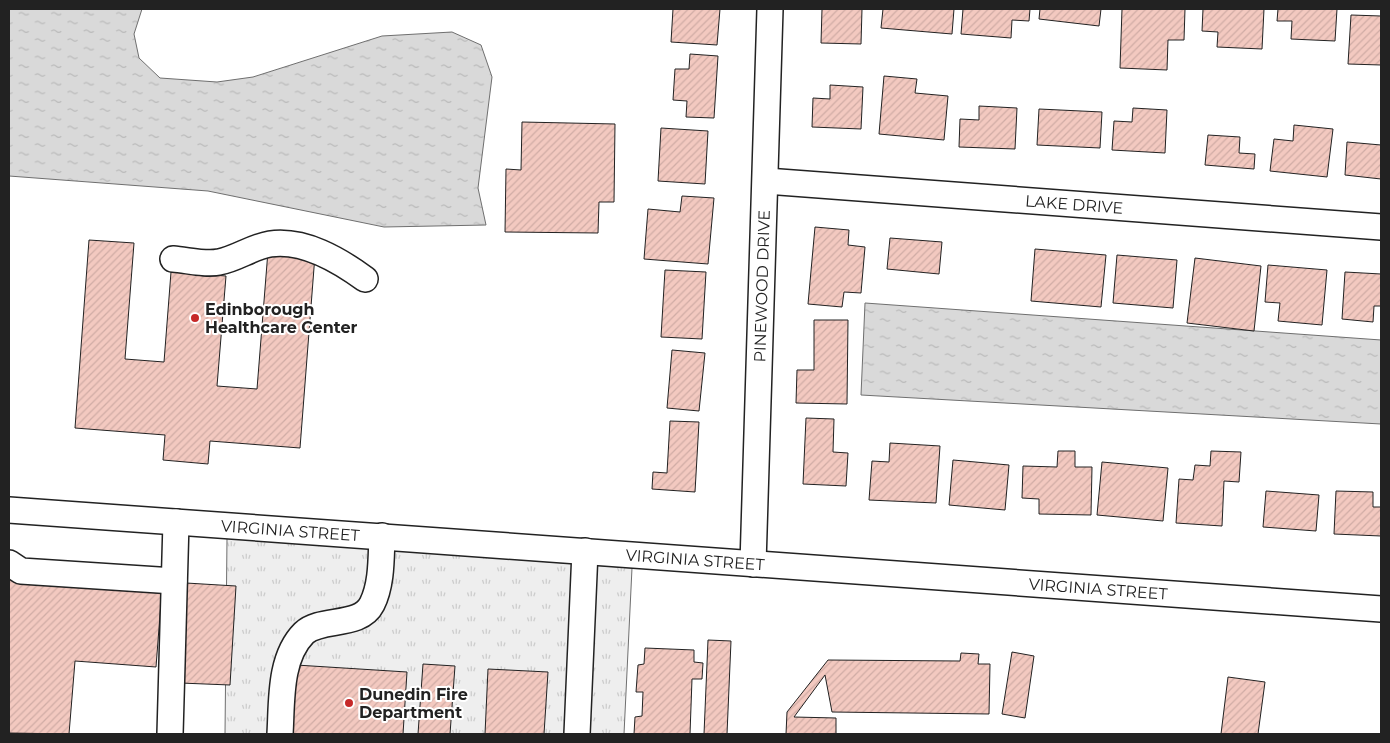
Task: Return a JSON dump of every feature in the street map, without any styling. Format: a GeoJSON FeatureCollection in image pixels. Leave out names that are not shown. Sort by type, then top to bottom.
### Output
{"type":"FeatureCollection","features":[{"type":"Feature","properties":{"kind":"street","name":"PINEWOOD DRIVE"},"geometry":{"type":"LineString","coordinates":[[753,564],[770,9]]}},
{"type":"Feature","properties":{"kind":"street","name":"LAKE DRIVE"},"geometry":{"type":"LineString","coordinates":[[766,181],[1381,227]]}},
{"type":"Feature","properties":{"kind":"street"},"geometry":{"type":"LineString","coordinates":[[173,259],[218,263],[270,244],[288,245],[316,250],[343,263],[365,279]]}},
{"type":"Feature","properties":{"kind":"street","name":"VIRGINIA STREET"},"geometry":{"type":"LineString","coordinates":[[9,510],[1381,608]]}},
{"type":"Feature","properties":{"kind":"street"},"geometry":{"type":"LineString","coordinates":[[170,734],[176,522]]}},
{"type":"Feature","properties":{"kind":"street"},"geometry":{"type":"LineString","coordinates":[[280,734],[283,682],[287,663],[293,649],[304,633],[316,626],[340,623],[358,616],[372,606],[377,590],[382,536]]}},
{"type":"Feature","properties":{"kind":"street"},"geometry":{"type":"LineString","coordinates":[[577,734],[585,552]]}},
{"type":"Feature","properties":{"kind":"street"},"geometry":{"type":"LineString","coordinates":[[9,563],[21,571],[174,581]]}},
{"type":"Feature","properties":{"kind":"green space"},"geometry":{"type":"Polygon","coordinates":[[[227,538],[632,568],[624,734],[225,734],[227,538]]]}},
{"type":"Feature","properties":{"kind":"water"},"geometry":{"type":"Polygon","coordinates":[[[9,9],[142,9],[134,34],[139,58],[160,78],[217,82],[253,77],[382,36],[452,32],[481,45],[492,77],[478,188],[486,225],[384,227],[208,191],[9,176],[9,9]]]}},
{"type":"Feature","properties":{"kind":"water"},"geometry":{"type":"Polygon","coordinates":[[[865,303],[1381,340],[1381,424],[861,395],[865,303]]]}},
{"type":"Feature","properties":{"kind":"building"},"geometry":{"type":"Polygon","coordinates":[[[673,9],[720,9],[717,45],[671,42],[673,9]]]}},
{"type":"Feature","properties":{"kind":"building"},"geometry":{"type":"Polygon","coordinates":[[[822,9],[862,9],[861,44],[821,43],[822,9]]]}},
{"type":"Feature","properties":{"kind":"building"},"geometry":{"type":"Polygon","coordinates":[[[883,9],[954,9],[952,34],[881,28],[883,9]]]}},
{"type":"Feature","properties":{"kind":"building"},"geometry":{"type":"Polygon","coordinates":[[[963,9],[1030,9],[1029,21],[1012,20],[1011,38],[961,34],[963,9]]]}},
{"type":"Feature","properties":{"kind":"building"},"geometry":{"type":"Polygon","coordinates":[[[1040,9],[1101,9],[1099,26],[1039,19],[1040,9]]]}},
{"type":"Feature","properties":{"kind":"building"},"geometry":{"type":"Polygon","coordinates":[[[1122,9],[1185,9],[1184,40],[1168,40],[1167,70],[1120,68],[1122,9]]]}},
{"type":"Feature","properties":{"kind":"building"},"geometry":{"type":"Polygon","coordinates":[[[1203,9],[1264,9],[1262,49],[1217,47],[1218,32],[1202,31],[1203,9]]]}},
{"type":"Feature","properties":{"kind":"building"},"geometry":{"type":"Polygon","coordinates":[[[1278,9],[1337,9],[1335,41],[1291,39],[1292,21],[1277,21],[1278,9]]]}},
{"type":"Feature","properties":{"kind":"building"},"geometry":{"type":"Polygon","coordinates":[[[1351,15],[1381,16],[1381,65],[1348,64],[1351,15]]]}},
{"type":"Feature","properties":{"kind":"building"},"geometry":{"type":"Polygon","coordinates":[[[690,54],[718,56],[714,118],[686,117],[687,101],[673,100],[675,69],[689,69],[690,54]]]}},
{"type":"Feature","properties":{"kind":"building"},"geometry":{"type":"Polygon","coordinates":[[[884,76],[917,79],[915,93],[948,96],[944,140],[879,134],[884,76]]]}},
{"type":"Feature","properties":{"kind":"building"},"geometry":{"type":"Polygon","coordinates":[[[830,85],[863,87],[861,129],[812,127],[813,98],[830,99],[830,85]]]}},
{"type":"Feature","properties":{"kind":"building"},"geometry":{"type":"Polygon","coordinates":[[[979,106],[1017,108],[1015,149],[959,147],[960,119],[979,120],[979,106]]]}},
{"type":"Feature","properties":{"kind":"building"},"geometry":{"type":"Polygon","coordinates":[[[1133,108],[1167,110],[1165,153],[1112,150],[1114,121],[1132,122],[1133,108]]]}},
{"type":"Feature","properties":{"kind":"building"},"geometry":{"type":"Polygon","coordinates":[[[1039,109],[1102,112],[1100,148],[1037,145],[1039,109]]]}},
{"type":"Feature","properties":{"kind":"building"},"geometry":{"type":"Polygon","coordinates":[[[522,122],[615,124],[614,202],[599,202],[598,233],[505,232],[506,169],[521,170],[522,122]]]}},
{"type":"Feature","properties":{"kind":"building"},"geometry":{"type":"Polygon","coordinates":[[[1294,125],[1333,129],[1327,177],[1270,171],[1274,139],[1293,141],[1294,125]]]}},
{"type":"Feature","properties":{"kind":"building"},"geometry":{"type":"Polygon","coordinates":[[[661,128],[708,131],[705,184],[658,181],[661,128]]]}},
{"type":"Feature","properties":{"kind":"building"},"geometry":{"type":"Polygon","coordinates":[[[1208,135],[1240,137],[1239,153],[1255,154],[1254,169],[1205,165],[1208,135]]]}},
{"type":"Feature","properties":{"kind":"building"},"geometry":{"type":"Polygon","coordinates":[[[1347,142],[1381,145],[1381,179],[1345,175],[1347,142]]]}},
{"type":"Feature","properties":{"kind":"building"},"geometry":{"type":"Polygon","coordinates":[[[682,196],[714,198],[708,264],[644,259],[648,209],[680,212],[682,196]]]}},
{"type":"Feature","properties":{"kind":"building"},"geometry":{"type":"Polygon","coordinates":[[[815,227],[849,230],[848,245],[865,247],[861,293],[844,292],[842,307],[808,304],[815,227]]]}},
{"type":"Feature","properties":{"kind":"building"},"geometry":{"type":"Polygon","coordinates":[[[890,238],[942,242],[939,274],[887,269],[890,238]]]}},
{"type":"Feature","properties":{"kind":"building","name":"Edinborough Healthcare Center"},"geometry":{"type":"Polygon","coordinates":[[[89,240],[134,243],[125,359],[164,362],[171,272],[226,276],[217,386],[257,389],[268,251],[315,255],[300,448],[210,441],[208,464],[163,460],[165,435],[75,428],[89,240]]]}},
{"type":"Feature","properties":{"kind":"building"},"geometry":{"type":"Polygon","coordinates":[[[1035,249],[1106,255],[1101,307],[1031,301],[1035,249]]]}},
{"type":"Feature","properties":{"kind":"building"},"geometry":{"type":"Polygon","coordinates":[[[1117,255],[1177,260],[1173,308],[1113,303],[1117,255]]]}},
{"type":"Feature","properties":{"kind":"building"},"geometry":{"type":"Polygon","coordinates":[[[1195,258],[1261,266],[1254,331],[1187,323],[1195,258]]]}},
{"type":"Feature","properties":{"kind":"building"},"geometry":{"type":"Polygon","coordinates":[[[1268,265],[1327,270],[1322,325],[1278,321],[1280,303],[1265,302],[1268,265]]]}},
{"type":"Feature","properties":{"kind":"building"},"geometry":{"type":"Polygon","coordinates":[[[665,270],[706,272],[702,339],[661,337],[665,270]]]}},
{"type":"Feature","properties":{"kind":"building"},"geometry":{"type":"Polygon","coordinates":[[[1345,272],[1381,274],[1381,306],[1374,306],[1373,322],[1342,319],[1345,272]]]}},
{"type":"Feature","properties":{"kind":"building"},"geometry":{"type":"Polygon","coordinates":[[[814,320],[848,320],[847,404],[796,403],[797,370],[814,370],[814,320]]]}},
{"type":"Feature","properties":{"kind":"building"},"geometry":{"type":"Polygon","coordinates":[[[672,350],[705,353],[699,411],[667,408],[672,350]]]}},
{"type":"Feature","properties":{"kind":"building"},"geometry":{"type":"Polygon","coordinates":[[[806,418],[834,419],[833,452],[848,453],[846,486],[803,484],[806,418]]]}},
{"type":"Feature","properties":{"kind":"building"},"geometry":{"type":"Polygon","coordinates":[[[670,421],[699,422],[695,492],[652,489],[653,472],[667,473],[670,421]]]}},
{"type":"Feature","properties":{"kind":"building"},"geometry":{"type":"Polygon","coordinates":[[[890,443],[940,446],[936,503],[869,500],[872,461],[889,462],[890,443]]]}},
{"type":"Feature","properties":{"kind":"building"},"geometry":{"type":"Polygon","coordinates":[[[1058,451],[1075,451],[1075,467],[1092,467],[1091,515],[1039,514],[1039,499],[1022,498],[1023,466],[1057,467],[1058,451]]]}},
{"type":"Feature","properties":{"kind":"building"},"geometry":{"type":"Polygon","coordinates":[[[1211,451],[1241,452],[1239,482],[1224,481],[1222,526],[1176,523],[1179,479],[1193,480],[1195,465],[1210,466],[1211,451]]]}},
{"type":"Feature","properties":{"kind":"building"},"geometry":{"type":"Polygon","coordinates":[[[953,460],[1009,465],[1005,510],[949,505],[953,460]]]}},
{"type":"Feature","properties":{"kind":"building"},"geometry":{"type":"Polygon","coordinates":[[[1102,462],[1168,468],[1163,521],[1097,515],[1102,462]]]}},
{"type":"Feature","properties":{"kind":"building"},"geometry":{"type":"Polygon","coordinates":[[[1266,491],[1319,495],[1316,531],[1263,527],[1266,491]]]}},
{"type":"Feature","properties":{"kind":"building"},"geometry":{"type":"Polygon","coordinates":[[[1336,491],[1373,492],[1373,507],[1381,507],[1381,536],[1334,534],[1336,491]]]}},
{"type":"Feature","properties":{"kind":"building"},"geometry":{"type":"Polygon","coordinates":[[[9,578],[162,589],[156,667],[75,661],[69,734],[9,733],[9,578]]]}},
{"type":"Feature","properties":{"kind":"building"},"geometry":{"type":"Polygon","coordinates":[[[186,583],[236,586],[230,685],[180,683],[186,583]]]}},
{"type":"Feature","properties":{"kind":"building"},"geometry":{"type":"Polygon","coordinates":[[[708,640],[731,641],[727,734],[704,734],[708,640]]]}},
{"type":"Feature","properties":{"kind":"building"},"geometry":{"type":"Polygon","coordinates":[[[645,648],[694,650],[694,662],[703,663],[702,679],[692,679],[690,734],[634,734],[635,717],[642,716],[643,692],[636,692],[638,665],[644,664],[645,648]]]}},
{"type":"Feature","properties":{"kind":"building"},"geometry":{"type":"Polygon","coordinates":[[[1012,652],[1034,656],[1025,718],[1002,714],[1012,652]]]}},
{"type":"Feature","properties":{"kind":"building"},"geometry":{"type":"Polygon","coordinates":[[[961,653],[979,654],[978,664],[990,664],[989,714],[832,712],[825,675],[794,717],[836,718],[836,734],[786,734],[787,712],[828,660],[960,661],[961,653]]]}},
{"type":"Feature","properties":{"kind":"building"},"geometry":{"type":"Polygon","coordinates":[[[423,664],[455,666],[450,734],[418,734],[423,664]]]}},
{"type":"Feature","properties":{"kind":"building","name":"Dunedin Fire Department"},"geometry":{"type":"Polygon","coordinates":[[[296,665],[407,672],[403,734],[292,734],[296,665]]]}},
{"type":"Feature","properties":{"kind":"building"},"geometry":{"type":"Polygon","coordinates":[[[488,669],[548,672],[544,734],[485,734],[488,669]]]}},
{"type":"Feature","properties":{"kind":"building"},"geometry":{"type":"Polygon","coordinates":[[[1228,677],[1265,682],[1258,734],[1221,734],[1228,677]]]}},
{"type":"Feature","properties":{"kind":"place","name":"Edinborough Healthcare Center"},"geometry":{"type":"Point","coordinates":[195,318]}},
{"type":"Feature","properties":{"kind":"place","name":"Dunedin Fire Department"},"geometry":{"type":"Point","coordinates":[349,703]}}]}
